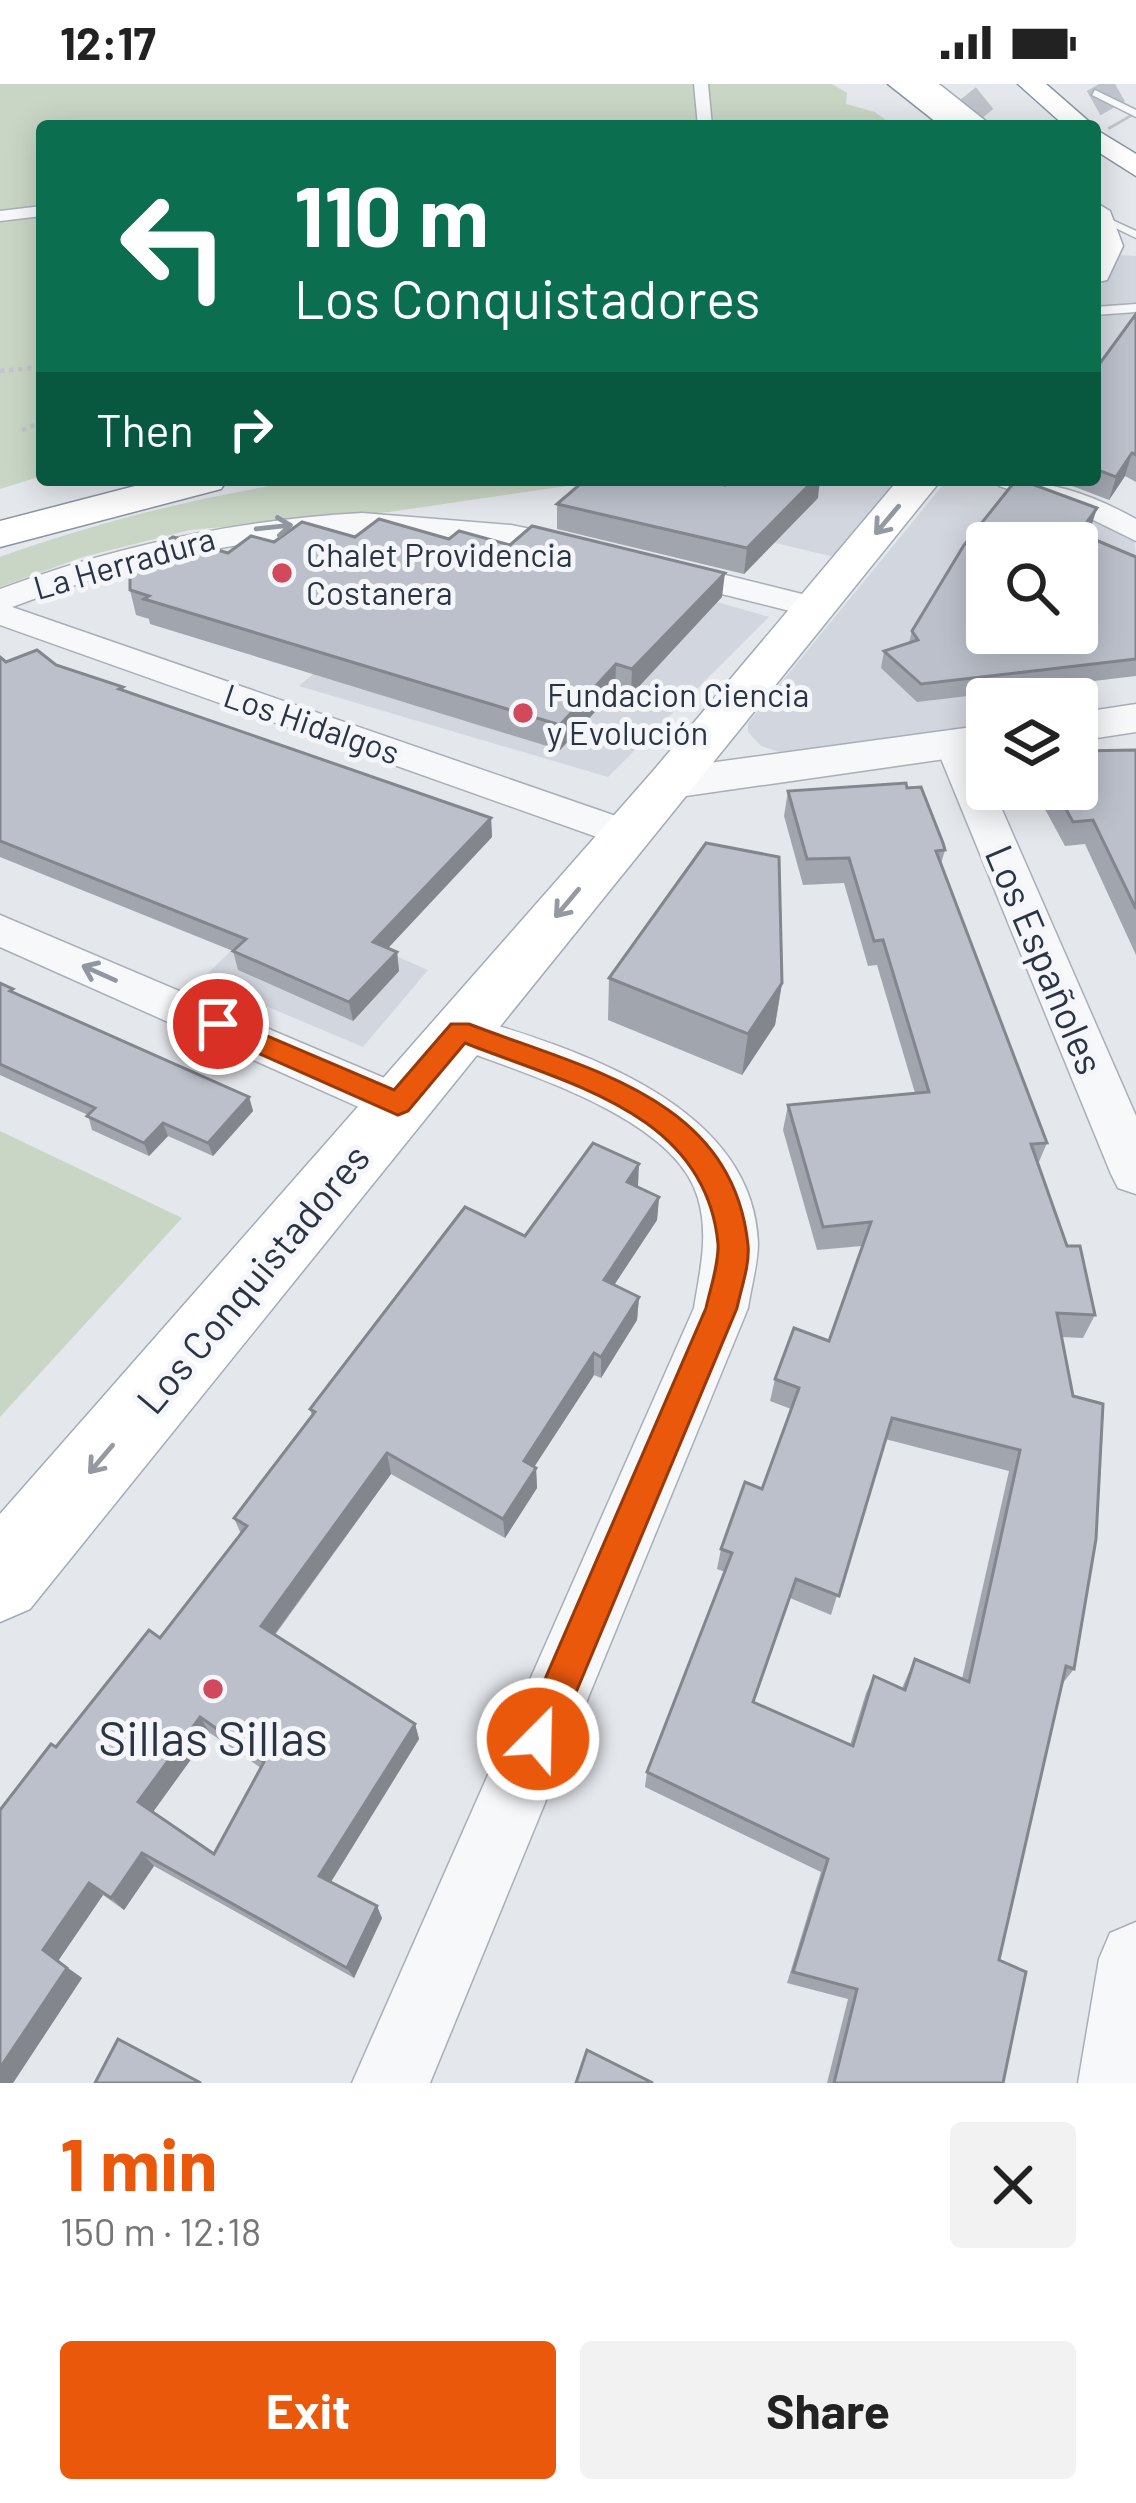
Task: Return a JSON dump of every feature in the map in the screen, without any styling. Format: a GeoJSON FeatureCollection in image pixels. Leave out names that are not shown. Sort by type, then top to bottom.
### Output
{"type":"FeatureCollection","features":[{"type":"Feature","properties":{"kind":"main road"},"geometry":{"type":"LineString","coordinates":[[923,84],[971,120]]}},
{"type":"Feature","properties":{"kind":"main road"},"geometry":{"type":"LineString","coordinates":[[1031,84],[1074,120]]}},
{"type":"Feature","properties":{"kind":"main road"},"geometry":{"type":"LineString","coordinates":[[884,91],[911,120]]}},
{"type":"Feature","properties":{"kind":"main road"},"geometry":{"type":"LineString","coordinates":[[884,91],[945,120]]}},
{"type":"Feature","properties":{"kind":"main road"},"geometry":{"type":"LineString","coordinates":[[1101,141],[1136,167]]}},
{"type":"Feature","properties":{"kind":"main road"},"geometry":{"type":"LineString","coordinates":[[1101,259],[1107,246],[1110,204]]}},
{"type":"Feature","properties":{"kind":"main road"},"geometry":{"type":"LineString","coordinates":[[0,507],[74,486]]}},
{"type":"Feature","properties":{"kind":"main road"},"geometry":{"type":"LineString","coordinates":[[0,534],[183,486]]}},
{"type":"Feature","properties":{"kind":"main road","name":"Los Conquistadores"},"geometry":{"type":"LineString","coordinates":[[0,1579],[625,833],[672,783],[915,486]]}},
{"type":"Feature","properties":{"kind":"street"},"geometry":{"type":"LineString","coordinates":[[701,84],[704,120]]}},
{"type":"Feature","properties":{"kind":"street"},"geometry":{"type":"LineString","coordinates":[[0,216],[36,212]]}},
{"type":"Feature","properties":{"kind":"street"},"geometry":{"type":"LineString","coordinates":[[1029,486],[1084,503],[1136,532]]}},
{"type":"Feature","properties":{"kind":"street","name":"La Herradura"},"geometry":{"type":"LineString","coordinates":[[0,600],[160,545],[281,526],[386,521],[521,534],[814,608]]}},
{"type":"Feature","properties":{"kind":"street","name":"Los Hidalgos"},"geometry":{"type":"LineString","coordinates":[[0,614],[625,833]]}},
{"type":"Feature","properties":{"kind":"street"},"geometry":{"type":"LineString","coordinates":[[1098,724],[1136,718]]}},
{"type":"Feature","properties":{"kind":"street"},"geometry":{"type":"LineString","coordinates":[[672,783],[966,743]]}},
{"type":"Feature","properties":{"kind":"street","name":"Los Españoles"},"geometry":{"type":"LineString","coordinates":[[996,810],[1136,1174]]}},
{"type":"Feature","properties":{"kind":"street"},"geometry":{"type":"LineString","coordinates":[[0,930],[398,1104]]}},
{"type":"Feature","properties":{"kind":"street"},"geometry":{"type":"LineString","coordinates":[[392,2083],[721,1308],[734,1249],[731,1219],[710,1166],[668,1121],[613,1089],[460,1031]]}},
{"type":"Feature","properties":{"kind":"street"},"geometry":{"type":"LineString","coordinates":[[1117,2083],[1136,1959]]}},
{"type":"Feature","properties":{"kind":"lane"},"geometry":{"type":"LineString","coordinates":[[1095,93],[1131,126]]}},
{"type":"Feature","properties":{"kind":"lane"},"geometry":{"type":"LineString","coordinates":[[1110,204],[1136,235]]}},
{"type":"Feature","properties":{"kind":"lane"},"geometry":{"type":"LineString","coordinates":[[1101,311],[1136,308]]}},
{"type":"Feature","properties":{"kind":"path"},"geometry":{"type":"LineString","coordinates":[[0,371],[36,368]]}},
{"type":"Feature","properties":{"kind":"path"},"geometry":{"type":"LineString","coordinates":[[22,430],[36,424]]}},
{"type":"Feature","properties":{"kind":"shaded area"},"geometry":{"type":"Polygon","coordinates":[[[1119,255],[1136,256],[1136,472],[1101,485],[1101,286],[1119,255]]]}},
{"type":"Feature","properties":{"kind":"shaded area"},"geometry":{"type":"Polygon","coordinates":[[[725,486],[891,486],[834,557],[688,522],[725,486]]]}},
{"type":"Feature","properties":{"kind":"shaded area"},"geometry":{"type":"Polygon","coordinates":[[[942,486],[1010,486],[1069,503],[1134,540],[1136,556],[1098,561],[1098,522],[966,522],[966,654],[978,654],[973,665],[983,678],[966,678],[966,731],[782,753],[761,746],[748,732],[748,723],[942,486]]]}},
{"type":"Feature","properties":{"kind":"shaded area"},"geometry":{"type":"Polygon","coordinates":[[[629,577],[769,617],[608,777],[299,686],[392,608],[629,577]]]}},
{"type":"Feature","properties":{"kind":"shaded area"},"geometry":{"type":"Polygon","coordinates":[[[278,905],[428,970],[363,1047],[202,979],[278,905]]]}},
{"type":"Feature","properties":{"kind":"green space"},"geometry":{"type":"Polygon","coordinates":[[[0,84],[832,84],[847,93],[846,104],[886,120],[36,120],[36,478],[0,489],[0,84]]]}},
{"type":"Feature","properties":{"kind":"green space"},"geometry":{"type":"Polygon","coordinates":[[[271,486],[567,486],[389,512],[190,530],[83,557],[0,587],[0,557],[150,511],[271,486]]]}},
{"type":"Feature","properties":{"kind":"green space"},"geometry":{"type":"Polygon","coordinates":[[[0,1131],[182,1218],[0,1417],[0,1131]]]}},
{"type":"Feature","properties":{"kind":"building"},"geometry":{"type":"Polygon","coordinates":[[[1136,314],[1136,455],[1132,453],[1116,477],[1101,471],[1101,362],[1136,314]]]}},
{"type":"Feature","properties":{"kind":"building"},"geometry":{"type":"Polygon","coordinates":[[[578,486],[808,486],[747,548],[557,504],[578,486]]]}},
{"type":"Feature","properties":{"kind":"building"},"geometry":{"type":"Polygon","coordinates":[[[1011,486],[1037,486],[1097,508],[1087,522],[982,522],[1011,486]]]}},
{"type":"Feature","properties":{"kind":"building"},"geometry":{"type":"Polygon","coordinates":[[[379,519],[449,539],[459,531],[510,545],[532,526],[725,573],[632,669],[616,664],[560,725],[144,599],[149,596],[130,590],[130,566],[173,537],[228,553],[251,536],[274,542],[302,522],[355,537],[379,519]]]}},
{"type":"Feature","properties":{"kind":"building"},"geometry":{"type":"Polygon","coordinates":[[[1098,541],[1136,557],[1136,659],[921,684],[884,651],[918,640],[912,631],[966,542],[966,654],[1098,654],[1098,541]]]}},
{"type":"Feature","properties":{"kind":"building"},"geometry":{"type":"Polygon","coordinates":[[[37,650],[56,665],[123,687],[119,689],[491,818],[373,942],[397,952],[349,1002],[233,951],[246,939],[0,841],[0,657],[6,662],[37,650]]]}},
{"type":"Feature","properties":{"kind":"building"},"geometry":{"type":"Polygon","coordinates":[[[1136,750],[1136,909],[1093,820],[1073,822],[1066,810],[1098,810],[1098,751],[1136,750]]]}},
{"type":"Feature","properties":{"kind":"building"},"geometry":{"type":"Polygon","coordinates":[[[906,783],[907,788],[921,787],[945,850],[936,851],[1047,1143],[1031,1144],[1067,1246],[1080,1246],[1095,1315],[1057,1313],[1073,1396],[1103,1404],[1096,1539],[1074,1669],[1066,1666],[999,1960],[1026,1972],[1003,2083],[834,2083],[857,1989],[793,1972],[828,1859],[647,1772],[732,1553],[721,1549],[745,1482],[762,1489],[799,1388],[775,1379],[794,1328],[829,1341],[871,1222],[823,1227],[788,1105],[929,1092],[883,940],[874,941],[849,858],[807,859],[788,791],[906,783]],[[892,1418],[839,1596],[796,1579],[753,1702],[853,1746],[874,1676],[905,1690],[915,1659],[969,1682],[1020,1450],[892,1418]]]}},
{"type":"Feature","properties":{"kind":"building"},"geometry":{"type":"Polygon","coordinates":[[[706,843],[779,857],[782,983],[748,1034],[609,978],[706,843]]]}},
{"type":"Feature","properties":{"kind":"building"},"geometry":{"type":"Polygon","coordinates":[[[0,983],[249,1097],[208,1143],[163,1123],[144,1143],[87,1116],[95,1108],[0,1064],[0,983]]]}},
{"type":"Feature","properties":{"kind":"building"},"geometry":{"type":"Polygon","coordinates":[[[593,1143],[639,1164],[627,1182],[659,1197],[604,1280],[639,1297],[601,1357],[594,1353],[524,1461],[536,1468],[503,1519],[387,1453],[261,1626],[415,1724],[319,1876],[377,1906],[347,1968],[142,1853],[111,1898],[89,1883],[43,1950],[67,1968],[0,2068],[0,1810],[149,1630],[160,1638],[247,1526],[234,1518],[315,1412],[310,1409],[465,1207],[525,1236],[593,1143]],[[200,1717],[138,1802],[214,1854],[264,1762],[200,1717]]]}},
{"type":"Feature","properties":{"kind":"building"},"geometry":{"type":"Polygon","coordinates":[[[118,2039],[201,2083],[95,2083],[118,2039]]]}},
{"type":"Feature","properties":{"kind":"building"},"geometry":{"type":"Polygon","coordinates":[[[587,2050],[653,2083],[576,2083],[587,2050]]]}},
{"type":"Feature","properties":{"kind":"tunnel"},"geometry":{"type":"LineString","coordinates":[[1099,84],[1121,123]]}},
{"type":"Feature","properties":{"kind":"tunnel"},"geometry":{"type":"LineString","coordinates":[[965,96],[984,120]]}},
{"type":"Feature","properties":{"kind":"place","name":"Chalet Providencia Costanera"},"geometry":{"type":"Point","coordinates":[282,573]}},
{"type":"Feature","properties":{"kind":"place","name":"Fundacion Ciencia y Evolución"},"geometry":{"type":"Point","coordinates":[523,713]}},
{"type":"Feature","properties":{"kind":"place","name":"Sillas Sillas"},"geometry":{"type":"Point","coordinates":[213,1689]}},
{"type":"Feature","properties":{"kind":"route"},"geometry":{"type":"LineString","coordinates":[[218,1024],[398,1104],[460,1031],[642,1102],[691,1142],[722,1192],[734,1249],[721,1308],[538,1739]]}}]}
